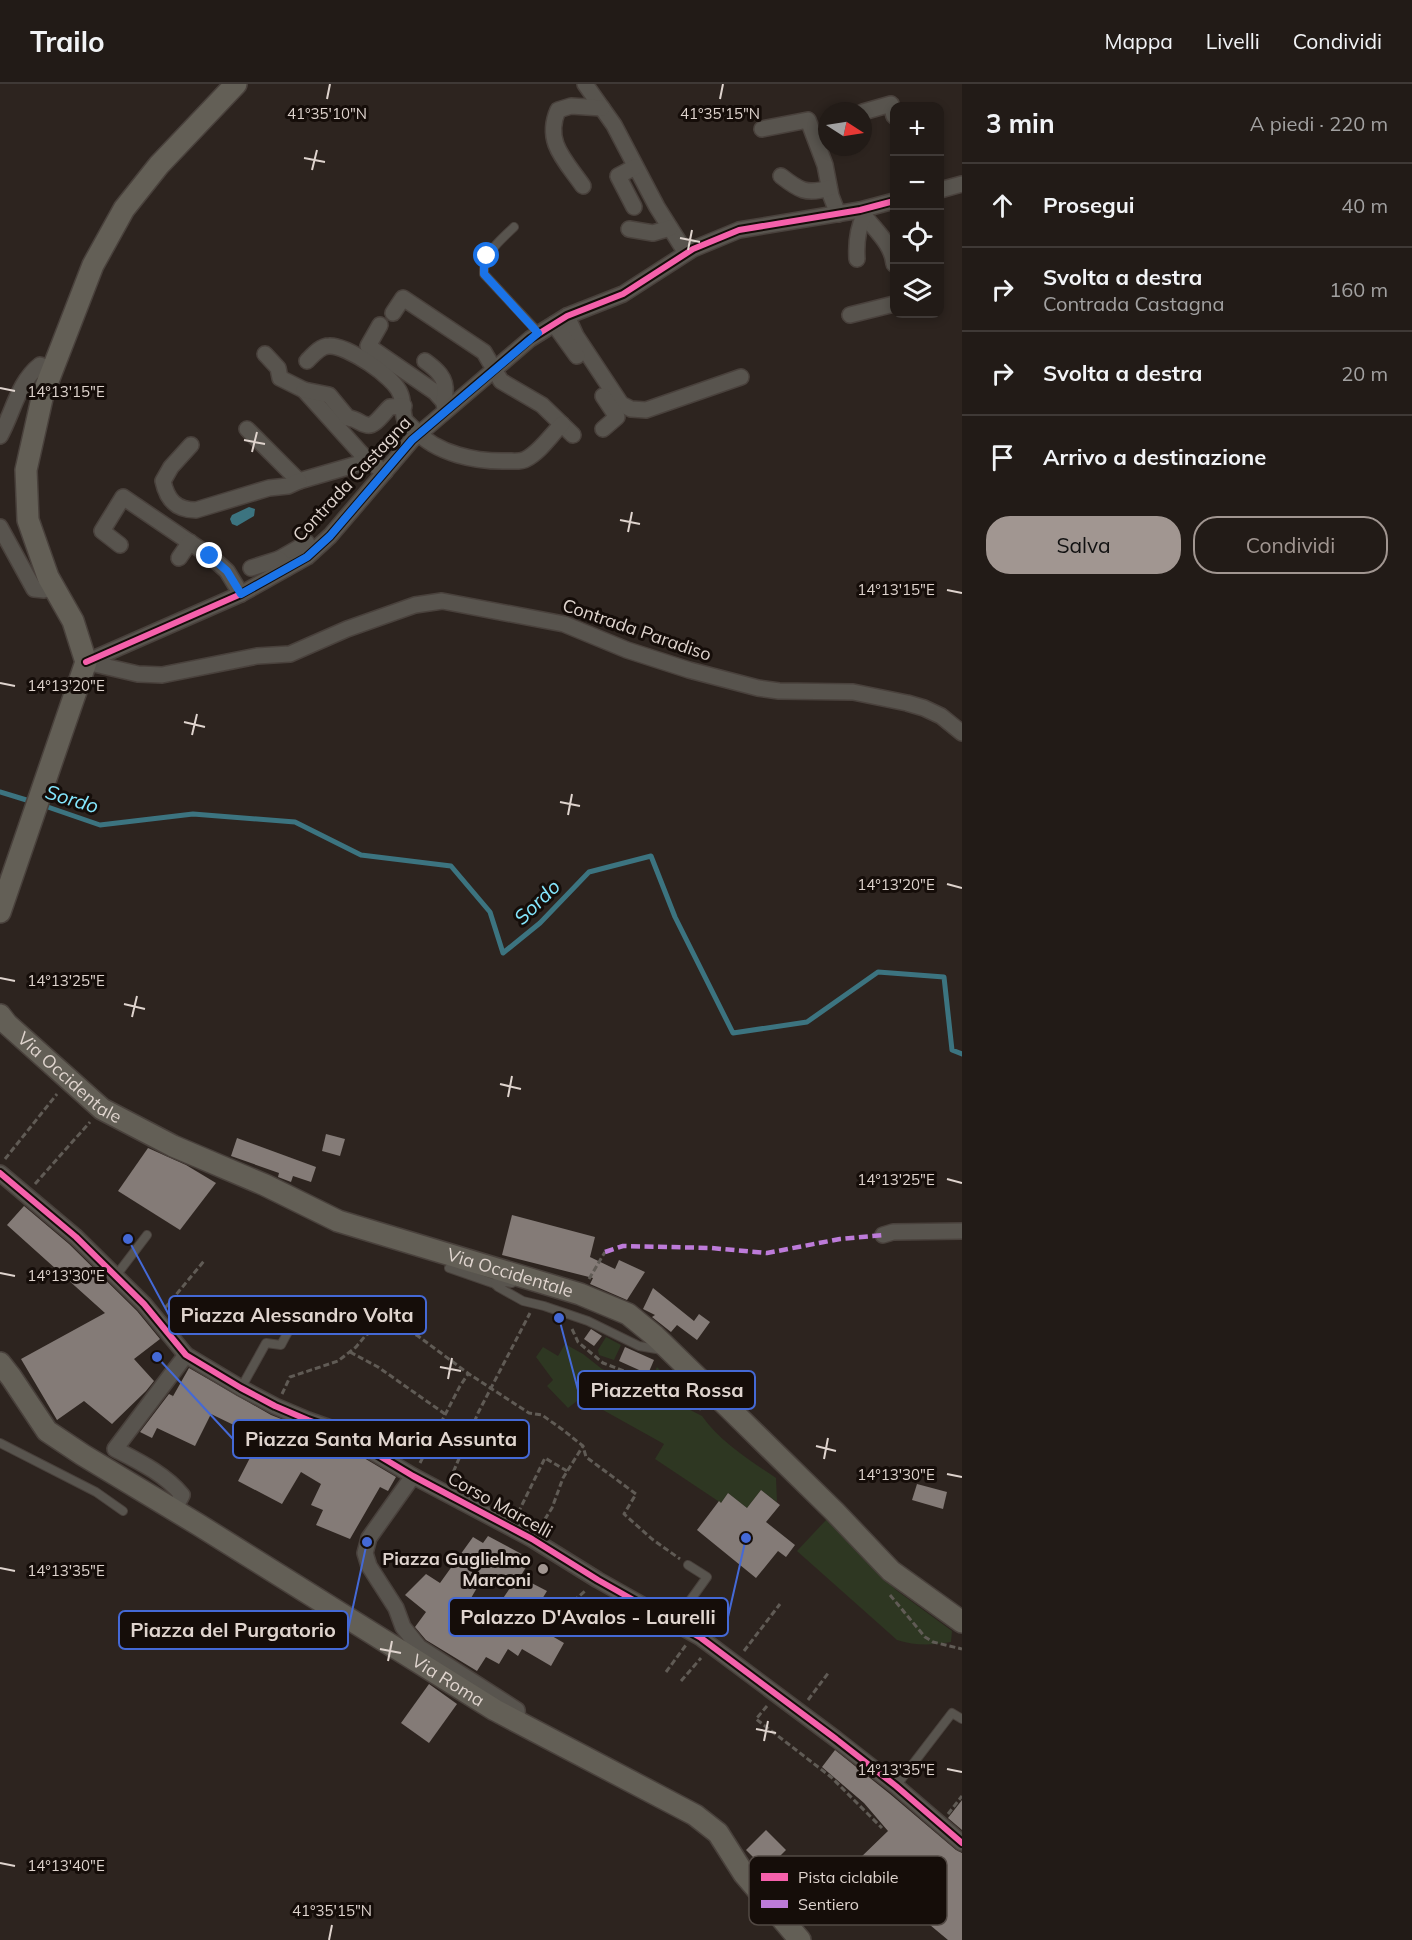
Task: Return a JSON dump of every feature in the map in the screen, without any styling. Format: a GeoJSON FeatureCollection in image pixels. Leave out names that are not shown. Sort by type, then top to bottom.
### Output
{"type":"FeatureCollection","features":[{"type":"Feature","properties":{"kind":"main road"},"geometry":{"type":"LineString","coordinates":[[0,912],[86,662],[73,621],[48,577],[28,520],[26,470],[43,394],[93,265],[124,209],[159,165],[236,84]]}},
{"type":"Feature","properties":{"kind":"main road","name":"Via Occidentale"},"geometry":{"type":"LineString","coordinates":[[0,1015],[6,1024],[102,1109],[173,1146],[265,1185],[338,1221],[580,1294],[628,1314],[669,1350],[835,1512],[891,1571],[962,1622]]}},
{"type":"Feature","properties":{"kind":"main road","name":"Via Roma"},"geometry":{"type":"LineString","coordinates":[[0,1363],[12,1377],[47,1431],[495,1710],[695,1815],[718,1833],[749,1880]]}},
{"type":"Feature","properties":{"kind":"main road","name":"Via Roma"},"geometry":{"type":"LineString","coordinates":[[787,1925],[800,1940]]}},
{"type":"Feature","properties":{"kind":"street"},"geometry":{"type":"LineString","coordinates":[[585,84],[615,125],[635,167],[686,253]]}},
{"type":"Feature","properties":{"kind":"street"},"geometry":{"type":"LineString","coordinates":[[872,109],[890,104]]}},
{"type":"Feature","properties":{"kind":"street"},"geometry":{"type":"LineString","coordinates":[[583,186],[562,155],[552,134],[553,121],[558,110],[571,106],[602,108]]}},
{"type":"Feature","properties":{"kind":"street"},"geometry":{"type":"LineString","coordinates":[[762,129],[808,120],[825,165],[829,188],[838,214]]}},
{"type":"Feature","properties":{"kind":"street"},"geometry":{"type":"LineString","coordinates":[[634,207],[618,176],[635,167]]}},
{"type":"Feature","properties":{"kind":"street"},"geometry":{"type":"LineString","coordinates":[[781,176],[803,191],[817,192],[829,188]]}},
{"type":"Feature","properties":{"kind":"street"},"geometry":{"type":"LineString","coordinates":[[944,189],[962,184]]}},
{"type":"Feature","properties":{"kind":"street","name":"Contrada Castagna"},"geometry":{"type":"LineString","coordinates":[[86,662],[241,594],[283,564],[307,557],[330,536],[444,406],[494,370],[538,333],[561,320],[623,294],[686,253],[739,230],[838,214],[862,213],[890,202]]}},
{"type":"Feature","properties":{"kind":"street"},"geometry":{"type":"LineString","coordinates":[[857,259],[856,242],[862,213]]}},
{"type":"Feature","properties":{"kind":"street"},"geometry":{"type":"LineString","coordinates":[[862,213],[890,246]]}},
{"type":"Feature","properties":{"kind":"street"},"geometry":{"type":"LineString","coordinates":[[629,230],[653,234],[670,228]]}},
{"type":"Feature","properties":{"kind":"street"},"geometry":{"type":"LineString","coordinates":[[393,312],[403,298],[484,352],[501,381],[542,405],[573,435]]}},
{"type":"Feature","properties":{"kind":"street"},"geometry":{"type":"LineString","coordinates":[[850,315],[890,305]]}},
{"type":"Feature","properties":{"kind":"street"},"geometry":{"type":"LineString","coordinates":[[561,320],[576,336],[621,404],[631,409],[646,410],[741,377]]}},
{"type":"Feature","properties":{"kind":"street"},"geometry":{"type":"LineString","coordinates":[[561,320],[617,417],[603,429]]}},
{"type":"Feature","properties":{"kind":"street"},"geometry":{"type":"LineString","coordinates":[[380,325],[368,346],[435,392],[444,406]]}},
{"type":"Feature","properties":{"kind":"street"},"geometry":{"type":"LineString","coordinates":[[307,361],[316,351],[329,346],[347,350],[365,361],[400,391],[405,420],[419,434],[430,443],[465,458],[499,462],[524,461],[537,451],[562,424]]}},
{"type":"Feature","properties":{"kind":"street"},"geometry":{"type":"LineString","coordinates":[[265,354],[278,368],[280,378],[304,390],[329,395],[348,418],[357,419],[365,425],[376,422],[390,407],[404,406]]}},
{"type":"Feature","properties":{"kind":"street"},"geometry":{"type":"LineString","coordinates":[[425,361],[442,377],[445,385],[444,406]]}},
{"type":"Feature","properties":{"kind":"street"},"geometry":{"type":"LineString","coordinates":[[0,436],[22,387],[33,371],[40,365],[52,369]]}},
{"type":"Feature","properties":{"kind":"street"},"geometry":{"type":"LineString","coordinates":[[304,390],[368,461],[385,472]]}},
{"type":"Feature","properties":{"kind":"street"},"geometry":{"type":"LineString","coordinates":[[247,429],[298,482]]}},
{"type":"Feature","properties":{"kind":"street"},"geometry":{"type":"LineString","coordinates":[[191,445],[171,467],[163,481],[172,503],[184,510],[196,510],[269,488],[288,486],[368,461]]}},
{"type":"Feature","properties":{"kind":"street"},"geometry":{"type":"LineString","coordinates":[[120,545],[102,531],[123,497],[190,542],[227,571],[241,594]]}},
{"type":"Feature","properties":{"kind":"street"},"geometry":{"type":"LineString","coordinates":[[0,527],[34,589],[54,588]]}},
{"type":"Feature","properties":{"kind":"street"},"geometry":{"type":"LineString","coordinates":[[179,558],[190,542]]}},
{"type":"Feature","properties":{"kind":"street"},"geometry":{"type":"LineString","coordinates":[[251,568],[283,564],[306,543]]}},
{"type":"Feature","properties":{"kind":"street","name":"Contrada Paradiso"},"geometry":{"type":"LineString","coordinates":[[86,662],[138,674],[162,675],[257,656],[290,654],[348,629],[415,605],[442,602],[564,624],[627,650],[689,670],[758,688],[779,691],[853,692],[907,703],[941,716],[962,733]]}},
{"type":"Feature","properties":{"kind":"street","name":"Corso Marcelli"},"geometry":{"type":"LineString","coordinates":[[0,1173],[76,1237],[144,1304],[186,1355],[275,1406],[336,1430],[413,1476],[511,1527],[598,1580],[694,1634],[736,1662],[896,1786],[962,1843]]}},
{"type":"Feature","properties":{"kind":"street"},"geometry":{"type":"LineString","coordinates":[[883,1235],[893,1232],[962,1231]]}},
{"type":"Feature","properties":{"kind":"street"},"geometry":{"type":"LineString","coordinates":[[174,1510],[182,1494],[175,1486],[138,1461],[115,1449],[186,1355]]}},
{"type":"Feature","properties":{"kind":"street"},"geometry":{"type":"LineString","coordinates":[[413,1476],[369,1538],[365,1553],[369,1566],[396,1608],[403,1626],[419,1647],[517,1710],[518,1721]]}},
{"type":"Feature","properties":{"kind":"lane"},"geometry":{"type":"LineString","coordinates":[[514,226],[487,256],[484,274],[538,333]]}},
{"type":"Feature","properties":{"kind":"lane"},"geometry":{"type":"LineString","coordinates":[[115,1277],[147,1235]]}},
{"type":"Feature","properties":{"kind":"lane"},"geometry":{"type":"LineString","coordinates":[[449,1268],[495,1284],[523,1301],[594,1324],[639,1346],[669,1350]]}},
{"type":"Feature","properties":{"kind":"lane"},"geometry":{"type":"LineString","coordinates":[[495,1284],[497,1281],[521,1285],[531,1280]]}},
{"type":"Feature","properties":{"kind":"lane"},"geometry":{"type":"LineString","coordinates":[[241,1388],[266,1343],[281,1345],[298,1313]]}},
{"type":"Feature","properties":{"kind":"lane"},"geometry":{"type":"LineString","coordinates":[[0,1443],[96,1492],[123,1510]]}},
{"type":"Feature","properties":{"kind":"lane"},"geometry":{"type":"LineString","coordinates":[[674,1623],[707,1577],[688,1565]]}},
{"type":"Feature","properties":{"kind":"lane"},"geometry":{"type":"LineString","coordinates":[[896,1786],[952,1713],[962,1719]]}},
{"type":"Feature","properties":{"kind":"path"},"geometry":{"type":"LineString","coordinates":[[0,1166],[69,1079]]}},
{"type":"Feature","properties":{"kind":"path"},"geometry":{"type":"LineString","coordinates":[[26,1194],[102,1109]]}},
{"type":"Feature","properties":{"kind":"path"},"geometry":{"type":"LineString","coordinates":[[580,1294],[604,1252]]}},
{"type":"Feature","properties":{"kind":"path"},"geometry":{"type":"LineString","coordinates":[[156,1319],[204,1261]]}},
{"type":"Feature","properties":{"kind":"path"},"geometry":{"type":"LineString","coordinates":[[444,1492],[457,1466],[465,1441],[534,1304]]}},
{"type":"Feature","properties":{"kind":"path"},"geometry":{"type":"LineString","coordinates":[[571,1315],[571,1326],[578,1342],[603,1363],[632,1374],[688,1405],[704,1410]]}},
{"type":"Feature","properties":{"kind":"path"},"geometry":{"type":"LineString","coordinates":[[275,1406],[290,1377],[338,1361],[366,1335],[380,1327],[397,1325],[418,1335],[469,1374],[530,1413],[542,1415],[582,1446],[586,1457],[636,1494],[624,1514],[652,1539],[688,1565]]}},
{"type":"Feature","properties":{"kind":"path"},"geometry":{"type":"LineString","coordinates":[[350,1352],[378,1367],[445,1414]]}},
{"type":"Feature","properties":{"kind":"path"},"geometry":{"type":"LineString","coordinates":[[413,1476],[469,1374]]}},
{"type":"Feature","properties":{"kind":"path"},"geometry":{"type":"LineString","coordinates":[[381,1422],[428,1448]]}},
{"type":"Feature","properties":{"kind":"path"},"geometry":{"type":"LineString","coordinates":[[532,1539],[552,1508],[567,1471],[582,1446]]}},
{"type":"Feature","properties":{"kind":"path"},"geometry":{"type":"LineString","coordinates":[[511,1527],[545,1458],[567,1471]]}},
{"type":"Feature","properties":{"kind":"path"},"geometry":{"type":"LineString","coordinates":[[553,1619],[598,1580]]}},
{"type":"Feature","properties":{"kind":"path"},"geometry":{"type":"LineString","coordinates":[[890,1594],[925,1637],[933,1642],[962,1649]]}},
{"type":"Feature","properties":{"kind":"path"},"geometry":{"type":"LineString","coordinates":[[736,1662],[780,1604]]}},
{"type":"Feature","properties":{"kind":"path"},"geometry":{"type":"LineString","coordinates":[[666,1672],[694,1634]]}},
{"type":"Feature","properties":{"kind":"path"},"geometry":{"type":"LineString","coordinates":[[681,1681],[712,1646]]}},
{"type":"Feature","properties":{"kind":"path"},"geometry":{"type":"LineString","coordinates":[[799,1711],[829,1672]]}},
{"type":"Feature","properties":{"kind":"path"},"geometry":{"type":"LineString","coordinates":[[777,1694],[756,1719],[831,1777],[882,1828]]}},
{"type":"Feature","properties":{"kind":"path"},"geometry":{"type":"LineString","coordinates":[[940,1824],[962,1796]]}},
{"type":"Feature","properties":{"kind":"green space"},"geometry":{"type":"Polygon","coordinates":[[[606,1337],[621,1345],[614,1360],[599,1355],[598,1350],[606,1337]]]}},
{"type":"Feature","properties":{"kind":"green space"},"geometry":{"type":"Polygon","coordinates":[[[565,1344],[602,1369],[632,1380],[702,1416],[727,1443],[776,1478],[777,1502],[761,1490],[747,1508],[728,1493],[721,1503],[655,1459],[664,1444],[594,1405],[586,1394],[568,1408],[547,1386],[553,1380],[536,1357],[543,1347],[558,1356],[565,1344]]]}},
{"type":"Feature","properties":{"kind":"green space"},"geometry":{"type":"Polygon","coordinates":[[[657,1367],[688,1400],[652,1378],[657,1367]]]}},
{"type":"Feature","properties":{"kind":"green space"},"geometry":{"type":"Polygon","coordinates":[[[827,1519],[896,1590],[952,1631],[951,1642],[924,1644],[897,1640],[797,1551],[827,1519]]]}},
{"type":"Feature","properties":{"kind":"water"},"geometry":{"type":"Polygon","coordinates":[[[249,507],[255,509],[254,516],[237,526],[232,524],[230,519],[232,515],[249,507]]]}},
{"type":"Feature","properties":{"kind":"building"},"geometry":{"type":"Polygon","coordinates":[[[326,1134],[345,1139],[340,1156],[322,1151],[326,1134]]]}},
{"type":"Feature","properties":{"kind":"building"},"geometry":{"type":"Polygon","coordinates":[[[237,1138],[316,1167],[311,1182],[293,1176],[291,1182],[278,1177],[279,1173],[231,1156],[237,1138]]]}},
{"type":"Feature","properties":{"kind":"building"},"geometry":{"type":"Polygon","coordinates":[[[148,1148],[186,1165],[216,1183],[180,1230],[118,1191],[148,1148]]]}},
{"type":"Feature","properties":{"kind":"building"},"geometry":{"type":"Polygon","coordinates":[[[24,1206],[69,1244],[137,1311],[160,1339],[134,1359],[154,1381],[112,1424],[84,1401],[57,1420],[21,1359],[105,1313],[7,1225],[24,1206]]]}},
{"type":"Feature","properties":{"kind":"building"},"geometry":{"type":"Polygon","coordinates":[[[512,1215],[595,1237],[590,1257],[615,1269],[619,1260],[645,1272],[627,1300],[590,1284],[593,1278],[502,1255],[512,1215]]]}},
{"type":"Feature","properties":{"kind":"building"},"geometry":{"type":"Polygon","coordinates":[[[653,1288],[694,1321],[699,1314],[710,1322],[697,1340],[677,1325],[671,1332],[652,1317],[655,1315],[643,1309],[653,1288]]]}},
{"type":"Feature","properties":{"kind":"building"},"geometry":{"type":"Polygon","coordinates":[[[591,1329],[602,1336],[594,1346],[584,1339],[591,1329]]]}},
{"type":"Feature","properties":{"kind":"building"},"geometry":{"type":"Polygon","coordinates":[[[625,1347],[654,1360],[648,1374],[619,1361],[625,1347]]]}},
{"type":"Feature","properties":{"kind":"building"},"geometry":{"type":"Polygon","coordinates":[[[189,1368],[271,1415],[332,1439],[396,1477],[388,1491],[380,1487],[350,1539],[316,1525],[323,1510],[311,1505],[321,1484],[301,1472],[282,1504],[238,1481],[254,1450],[236,1441],[242,1429],[211,1414],[195,1446],[157,1428],[152,1438],[140,1432],[169,1394],[173,1396],[172,1398],[189,1368]]]}},
{"type":"Feature","properties":{"kind":"building"},"geometry":{"type":"Polygon","coordinates":[[[917,1484],[947,1492],[943,1509],[912,1500],[917,1484]]]}},
{"type":"Feature","properties":{"kind":"building"},"geometry":{"type":"Polygon","coordinates":[[[761,1490],[780,1505],[766,1522],[795,1545],[786,1557],[778,1551],[756,1578],[697,1530],[728,1493],[747,1508],[761,1490]]]}},
{"type":"Feature","properties":{"kind":"building"},"geometry":{"type":"Polygon","coordinates":[[[488,1536],[531,1559],[520,1577],[547,1591],[528,1622],[564,1643],[551,1666],[522,1649],[518,1656],[508,1649],[499,1664],[486,1657],[477,1671],[426,1640],[415,1627],[426,1612],[405,1595],[426,1574],[440,1583],[473,1537],[483,1543],[488,1536]],[[485,1574],[467,1605],[489,1619],[510,1588],[485,1574]]]}},
{"type":"Feature","properties":{"kind":"building"},"geometry":{"type":"Polygon","coordinates":[[[429,1684],[457,1704],[429,1743],[401,1723],[429,1684]]]}},
{"type":"Feature","properties":{"kind":"building"},"geometry":{"type":"Polygon","coordinates":[[[835,1750],[962,1853],[962,1940],[948,1940],[930,1925],[947,1925],[947,1856],[862,1856],[888,1831],[864,1803],[822,1767],[835,1750]]]}},
{"type":"Feature","properties":{"kind":"building"},"geometry":{"type":"Polygon","coordinates":[[[962,1800],[962,1830],[948,1818],[962,1800]]]}},
{"type":"Feature","properties":{"kind":"building"},"geometry":{"type":"Polygon","coordinates":[[[766,1830],[786,1850],[780,1856],[752,1856],[746,1850],[766,1830]]]}},
{"type":"Feature","properties":{"kind":"waterway","name":"Sordo"},"geometry":{"type":"LineString","coordinates":[[0,792],[33,802]]}},
{"type":"Feature","properties":{"kind":"waterway","name":"Sordo"},"geometry":{"type":"LineString","coordinates":[[42,805],[100,825],[193,814],[295,822],[361,855],[451,866],[490,912],[503,953],[540,923],[589,872],[651,856],[675,917],[733,1033],[807,1022],[878,972],[944,977],[952,1050],[962,1054]]}},
{"type":"Feature","properties":{"kind":"marked path"},"geometry":{"type":"LineString","coordinates":[[605,1252],[623,1246],[711,1248],[767,1253],[840,1239],[883,1235]]}},
{"type":"Feature","properties":{"kind":"cycle path"},"geometry":{"type":"LineString","coordinates":[[86,662],[241,594],[307,557],[330,536],[412,440],[530,339],[567,316],[623,294],[693,249],[739,230],[860,210],[890,202]]}},
{"type":"Feature","properties":{"kind":"cycle path"},"geometry":{"type":"LineString","coordinates":[[0,1173],[76,1237],[144,1304],[186,1355],[275,1406],[336,1430],[413,1476],[532,1539],[598,1580],[701,1638],[896,1786],[962,1843]]}},
{"type":"Feature","properties":{"kind":"place","name":"Piazza Alessandro Volta"},"geometry":{"type":"Point","coordinates":[128,1239]}},
{"type":"Feature","properties":{"kind":"place","name":"Piazzetta Rossa"},"geometry":{"type":"Point","coordinates":[559,1318]}},
{"type":"Feature","properties":{"kind":"place","name":"Piazza Santa Maria Assunta"},"geometry":{"type":"Point","coordinates":[157,1357]}},
{"type":"Feature","properties":{"kind":"place","name":"Palazzo D'Avalos - Laurelli"},"geometry":{"type":"Point","coordinates":[746,1538]}},
{"type":"Feature","properties":{"kind":"place","name":"Piazza del Purgatorio"},"geometry":{"type":"Point","coordinates":[367,1542]}},
{"type":"Feature","properties":{"kind":"place","name":"Piazza Guglielmo Marconi"},"geometry":{"type":"Point","coordinates":[543,1569]}},
{"type":"Feature","properties":{"kind":"route"},"geometry":{"type":"LineString","coordinates":[[210,556],[227,571],[241,594],[307,557],[330,536],[412,440],[538,333],[484,274],[487,256]]}}]}
